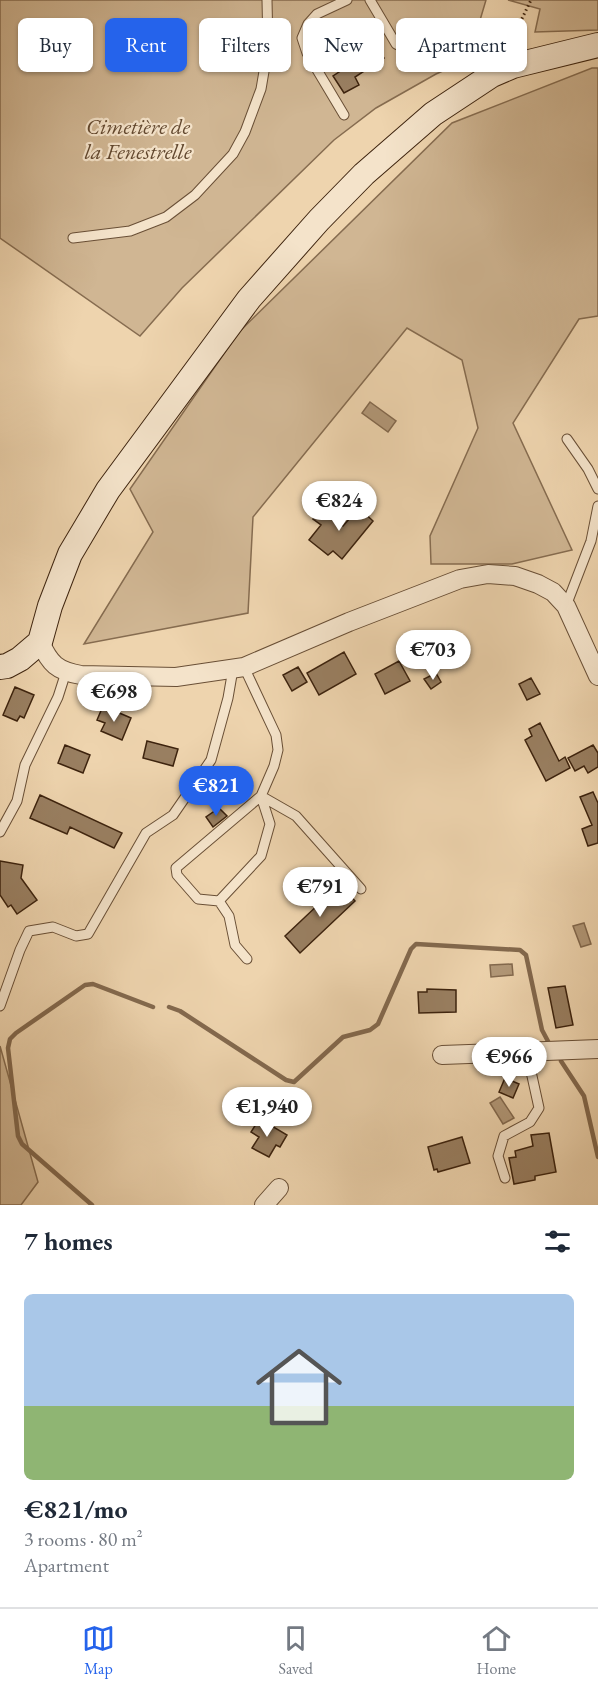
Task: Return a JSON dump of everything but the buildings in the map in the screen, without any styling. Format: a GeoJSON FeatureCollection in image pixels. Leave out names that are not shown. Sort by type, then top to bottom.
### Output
{"type":"FeatureCollection","features":[{"type":"Feature","properties":{"kind":"street"},"geometry":{"type":"LineString","coordinates":[[527,55],[598,45]]}},
{"type":"Feature","properties":{"kind":"street"},"geometry":{"type":"LineString","coordinates":[[0,667],[20,659],[40,642],[50,606],[70,554],[108,490],[249,299],[319,220],[387,153],[433,114],[495,72]]}},
{"type":"Feature","properties":{"kind":"street"},"geometry":{"type":"LineString","coordinates":[[40,642],[52,664],[66,672],[81,675],[176,677],[239,668],[348,622],[460,579],[488,574],[515,576],[553,592],[566,606],[598,676]]}},
{"type":"Feature","properties":{"kind":"street"},"geometry":{"type":"LineString","coordinates":[[441,1055],[598,1049]]}},
{"type":"Feature","properties":{"kind":"street"},"geometry":{"type":"LineString","coordinates":[[264,1205],[279,1188]]}},
{"type":"Feature","properties":{"kind":"lane"},"geometry":{"type":"LineString","coordinates":[[73,238],[130,231],[166,217],[195,195],[233,154],[245,132],[261,89],[268,48],[267,0]]}},
{"type":"Feature","properties":{"kind":"lane"},"geometry":{"type":"LineString","coordinates":[[344,115],[307,53],[302,38],[308,24],[317,14],[347,0]]}},
{"type":"Feature","properties":{"kind":"lane"},"geometry":{"type":"LineString","coordinates":[[370,0],[396,44]]}},
{"type":"Feature","properties":{"kind":"lane"},"geometry":{"type":"LineString","coordinates":[[567,439],[588,469],[598,489]]}},
{"type":"Feature","properties":{"kind":"lane"},"geometry":{"type":"LineString","coordinates":[[566,606],[591,542],[598,506]]}},
{"type":"Feature","properties":{"kind":"lane"},"geometry":{"type":"LineString","coordinates":[[219,901],[198,899],[177,875],[176,868],[261,796],[278,750],[276,735],[239,668]]}},
{"type":"Feature","properties":{"kind":"lane"},"geometry":{"type":"LineString","coordinates":[[0,1006],[29,931],[53,927],[76,936],[88,934],[146,833],[173,815],[211,760],[239,668]]}},
{"type":"Feature","properties":{"kind":"lane"},"geometry":{"type":"LineString","coordinates":[[0,832],[17,801],[25,765],[58,697],[66,672]]}},
{"type":"Feature","properties":{"kind":"lane"},"geometry":{"type":"LineString","coordinates":[[261,796],[296,816],[361,889]]}},
{"type":"Feature","properties":{"kind":"lane"},"geometry":{"type":"LineString","coordinates":[[219,901],[261,856],[270,824],[261,796]]}},
{"type":"Feature","properties":{"kind":"lane"},"geometry":{"type":"LineString","coordinates":[[219,901],[229,916],[235,945],[247,959]]}},
{"type":"Feature","properties":{"kind":"lane"},"geometry":{"type":"LineString","coordinates":[[505,1178],[498,1156],[504,1136],[530,1122],[539,1108],[530,1067],[516,1053]]}},
{"type":"Feature","properties":{"kind":"path"},"geometry":{"type":"LineString","coordinates":[[524,18],[531,0]]}},
{"type":"Feature","properties":{"kind":"green space","name":"Cimetière de la Fenestrelle"},"geometry":{"type":"Polygon","coordinates":[[[0,0],[486,0],[481,18],[396,18],[396,72],[440,72],[376,108],[334,140],[182,288],[140,336],[0,238],[0,0]]]}},
{"type":"Feature","properties":{"kind":"green space"},"geometry":{"type":"Polygon","coordinates":[[[508,0],[598,0],[598,30],[535,32],[540,9],[508,0]]]}},
{"type":"Feature","properties":{"kind":"green space"},"geometry":{"type":"Polygon","coordinates":[[[592,68],[598,68],[598,316],[579,319],[513,423],[572,550],[512,564],[431,564],[430,536],[478,428],[462,360],[407,328],[253,517],[248,613],[84,644],[153,532],[130,489],[239,332],[452,123],[592,68]]]}},
{"type":"Feature","properties":{"kind":"green space"},"geometry":{"type":"Polygon","coordinates":[[[0,1046],[38,1182],[21,1205],[0,1205],[0,1046]]]}},
{"type":"Feature","properties":{"kind":"shaded area"},"geometry":{"type":"Polygon","coordinates":[[[370,402],[396,421],[388,432],[362,413],[370,402]]]}},
{"type":"Feature","properties":{"kind":"shaded area"},"geometry":{"type":"Polygon","coordinates":[[[584,923],[591,944],[581,947],[573,926],[584,923]]]}},
{"type":"Feature","properties":{"kind":"shaded area"},"geometry":{"type":"Polygon","coordinates":[[[512,964],[513,975],[491,977],[490,965],[512,964]]]}},
{"type":"Feature","properties":{"kind":"shaded area"},"geometry":{"type":"Polygon","coordinates":[[[500,1097],[514,1118],[503,1124],[490,1103],[500,1097]]]}},
{"type":"Feature","properties":{"kind":"waterway"},"geometry":{"type":"LineString","coordinates":[[169,1007],[180,1011],[286,1080],[294,1082],[343,1037],[370,1030],[378,1024],[411,949],[416,944],[520,950],[526,955],[542,1030],[550,1045]]}},
{"type":"Feature","properties":{"kind":"waterway"},"geometry":{"type":"LineString","coordinates":[[92,1205],[22,1144],[18,1136],[8,1048],[10,1039],[85,985],[93,984],[153,1007]]}},
{"type":"Feature","properties":{"kind":"waterway"},"geometry":{"type":"LineString","coordinates":[[561,1061],[584,1096],[598,1157]]}}]}
